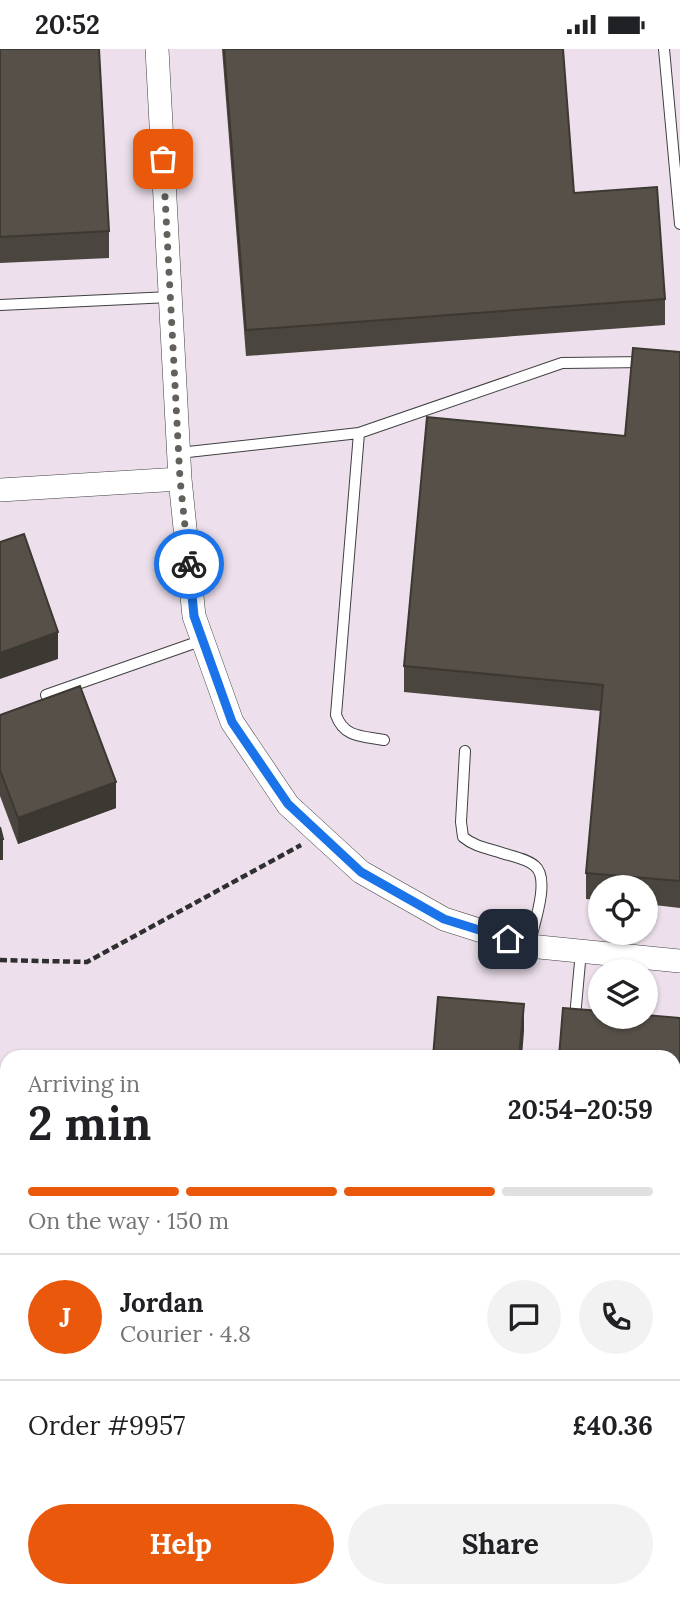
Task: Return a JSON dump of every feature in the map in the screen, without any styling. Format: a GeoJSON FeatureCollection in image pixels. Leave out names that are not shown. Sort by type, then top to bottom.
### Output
{"type":"FeatureCollection","features":[{"type":"Feature","properties":{"kind":"street"},"geometry":{"type":"LineString","coordinates":[[157,49],[178,453],[194,616],[232,722],[288,804],[320,834],[361,872],[444,919],[529,946],[680,961]]}},
{"type":"Feature","properties":{"kind":"street"},"geometry":{"type":"LineString","coordinates":[[0,490],[180,479]]}},
{"type":"Feature","properties":{"kind":"lane"},"geometry":{"type":"LineString","coordinates":[[664,49],[680,223]]}},
{"type":"Feature","properties":{"kind":"lane"},"geometry":{"type":"LineString","coordinates":[[0,305],[170,297]]}},
{"type":"Feature","properties":{"kind":"lane"},"geometry":{"type":"LineString","coordinates":[[178,453],[359,433],[562,363],[658,363]]}},
{"type":"Feature","properties":{"kind":"lane"},"geometry":{"type":"LineString","coordinates":[[359,433],[336,715],[340,727],[352,734],[384,740]]}},
{"type":"Feature","properties":{"kind":"lane"},"geometry":{"type":"LineString","coordinates":[[46,695],[203,639]]}},
{"type":"Feature","properties":{"kind":"lane"},"geometry":{"type":"LineString","coordinates":[[465,751],[461,822],[463,837],[476,845],[527,861],[540,872],[543,883],[529,946]]}},
{"type":"Feature","properties":{"kind":"lane"},"geometry":{"type":"LineString","coordinates":[[581,951],[575,1017],[588,1019]]}},
{"type":"Feature","properties":{"kind":"path"},"geometry":{"type":"LineString","coordinates":[[0,960],[87,962],[320,834]]}},
{"type":"Feature","properties":{"kind":"shaded area"},"geometry":{"type":"Polygon","coordinates":[[[0,49],[680,49],[680,1050],[0,1050],[0,49]]]}},
{"type":"Feature","properties":{"kind":"building"},"geometry":{"type":"Polygon","coordinates":[[[0,49],[99,49],[109,231],[0,237],[0,49]]]}},
{"type":"Feature","properties":{"kind":"building"},"geometry":{"type":"Polygon","coordinates":[[[224,49],[563,49],[574,193],[657,187],[665,299],[246,330],[224,49]]]}},
{"type":"Feature","properties":{"kind":"building"},"geometry":{"type":"Polygon","coordinates":[[[633,348],[680,352],[680,881],[658,879],[658,875],[586,873],[603,685],[404,666],[427,417],[625,436],[633,348]]]}},
{"type":"Feature","properties":{"kind":"building"},"geometry":{"type":"Polygon","coordinates":[[[24,534],[58,632],[0,653],[0,542],[24,534]]]}},
{"type":"Feature","properties":{"kind":"building"},"geometry":{"type":"Polygon","coordinates":[[[80,686],[116,782],[18,818],[0,770],[0,715],[80,686]]]}},
{"type":"Feature","properties":{"kind":"building"},"geometry":{"type":"Polygon","coordinates":[[[438,997],[524,1004],[520,1050],[434,1050],[438,997]]]}},
{"type":"Feature","properties":{"kind":"building"},"geometry":{"type":"Polygon","coordinates":[[[563,1008],[588,1010],[588,1029],[658,1029],[658,1016],[680,1018],[680,1050],[560,1050],[563,1008]]]}},
{"type":"Feature","properties":{"kind":"way so far"},"geometry":{"type":"LineString","coordinates":[[163,159],[180,479],[189,564]]}},
{"type":"Feature","properties":{"kind":"route"},"geometry":{"type":"LineString","coordinates":[[189,564],[194,616],[232,722],[288,804],[361,872],[444,919],[508,939]]}}]}
